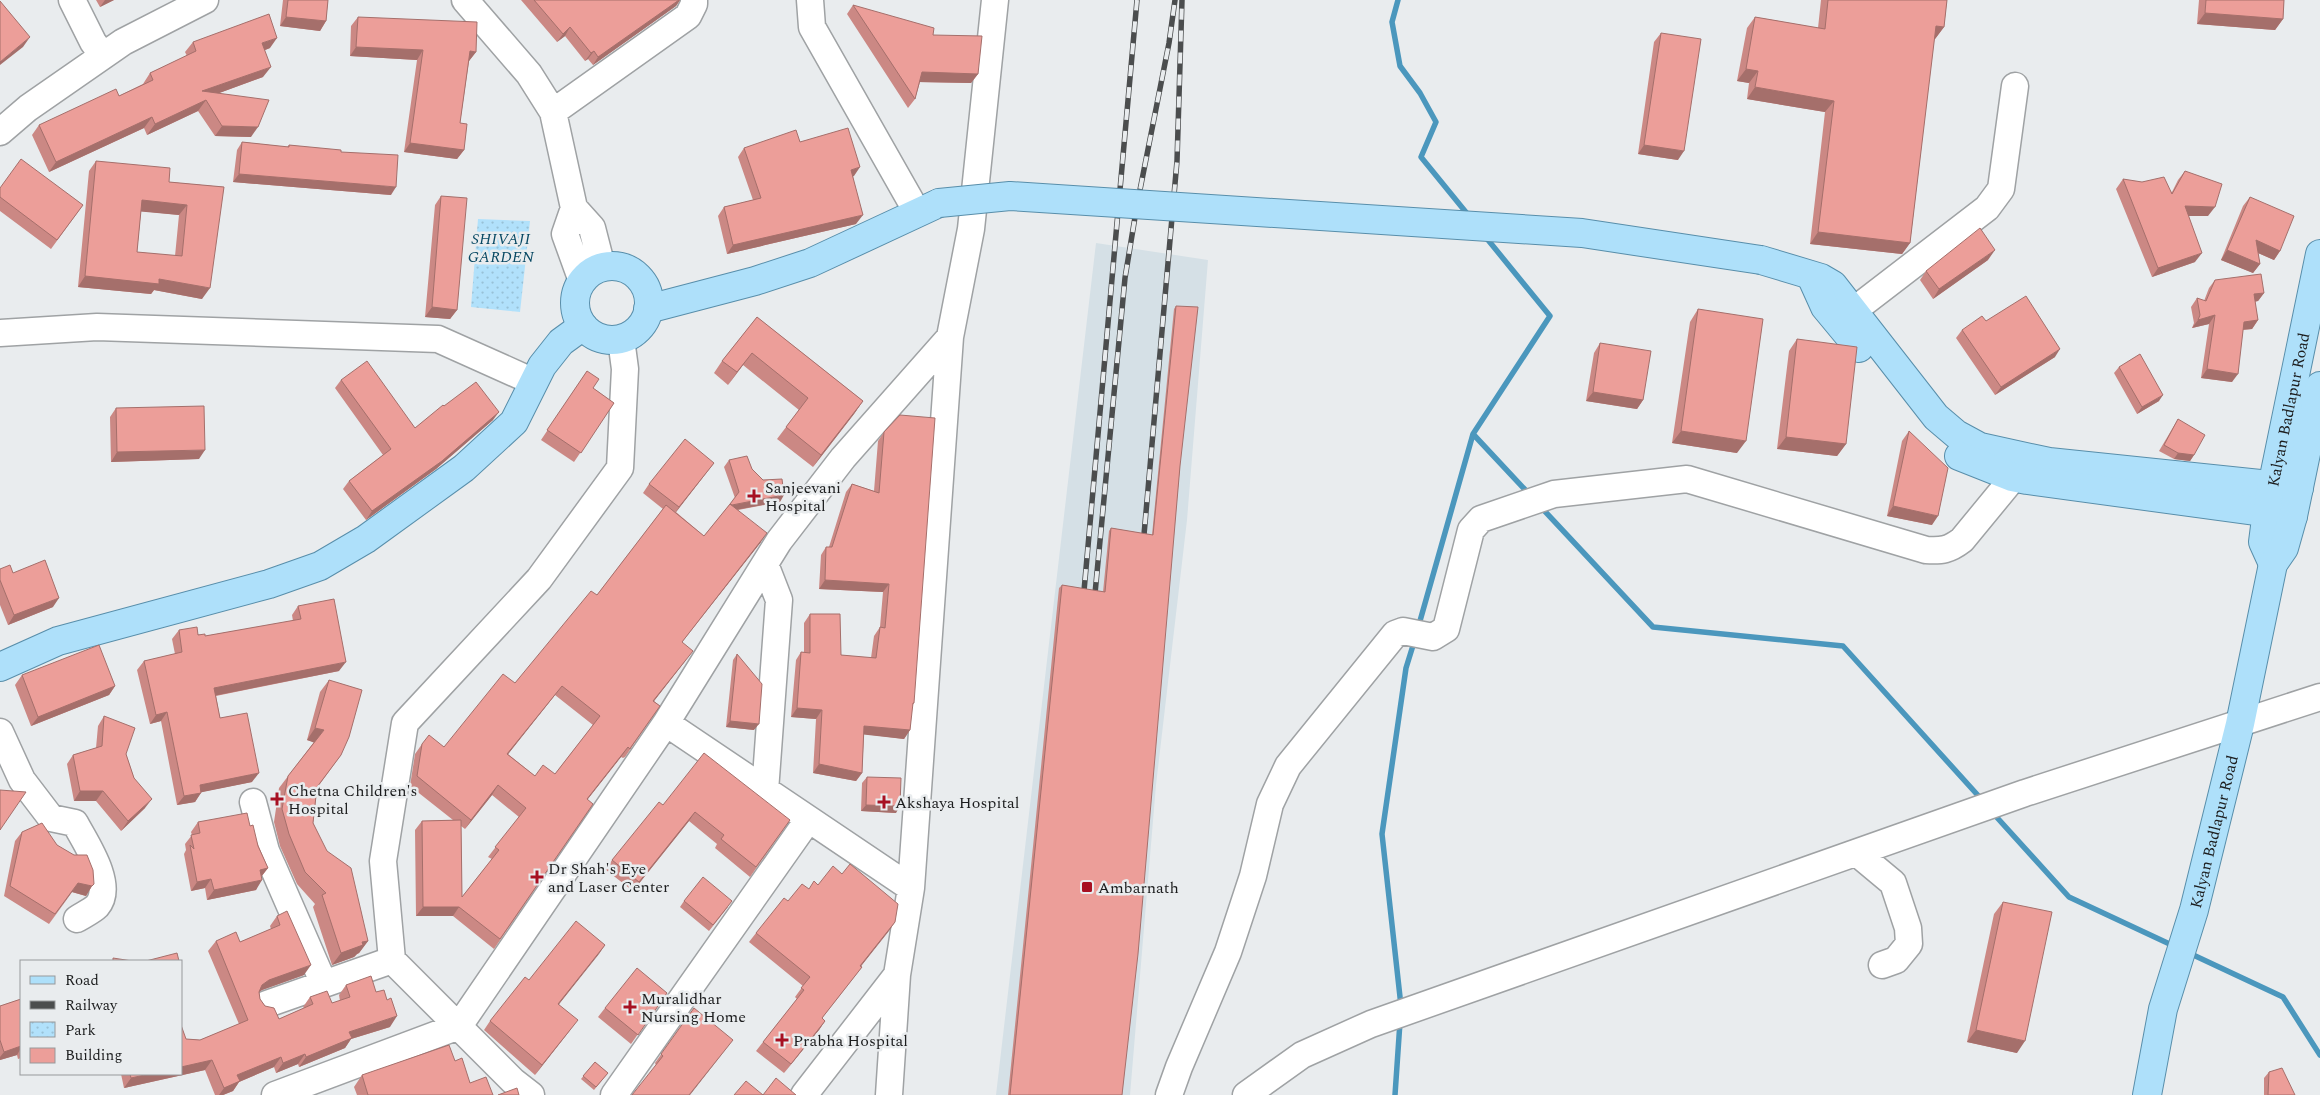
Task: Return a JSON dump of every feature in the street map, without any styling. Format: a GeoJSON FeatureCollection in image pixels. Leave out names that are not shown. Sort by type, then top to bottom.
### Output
{"type":"FeatureCollection","features":[{"type":"Feature","properties":{"kind":"main road"},"geometry":{"type":"LineString","coordinates":[[648,309],[755,281],[810,262],[928,207],[1010,196],[1582,233],[1761,260],[1821,278],[1833,286],[1874,340],[1943,422],[1956,434],[1980,448],[2021,467]]}},
{"type":"Feature","properties":{"kind":"main road","name":"Kalyan Badlapur Road"},"geometry":{"type":"LineString","coordinates":[[2147,1095],[2163,1010],[2194,910],[2240,724],[2273,564],[2284,548],[2277,504],[2320,254]]}},
{"type":"Feature","properties":{"kind":"main road"},"geometry":{"type":"LineString","coordinates":[[623,267],[640,279],[646,288],[648,309],[645,319],[639,328],[621,339],[600,338],[591,334],[583,326],[575,307],[575,296],[592,274],[623,267]]}},
{"type":"Feature","properties":{"kind":"main road"},"geometry":{"type":"LineString","coordinates":[[1811,276],[1824,306],[1925,432],[1954,454],[2021,467],[2277,504]]}},
{"type":"Feature","properties":{"kind":"main road"},"geometry":{"type":"LineString","coordinates":[[0,667],[58,641],[269,584],[320,566],[366,539],[464,468],[514,422],[542,366],[560,342],[583,326]]}},
{"type":"Feature","properties":{"kind":"main road","name":"Kalyan Badlapur Road"},"geometry":{"type":"LineString","coordinates":[[2277,504],[2299,488],[2320,386]]}},
{"type":"Feature","properties":{"kind":"street"},"geometry":{"type":"LineString","coordinates":[[72,0],[93,42],[103,56]]}},
{"type":"Feature","properties":{"kind":"street"},"geometry":{"type":"LineString","coordinates":[[0,132],[28,108],[123,42],[204,0]]}},
{"type":"Feature","properties":{"kind":"street"},"geometry":{"type":"LineString","coordinates":[[465,0],[530,74],[553,112],[574,208],[592,228],[592,274]]}},
{"type":"Feature","properties":{"kind":"street"},"geometry":{"type":"LineString","coordinates":[[553,112],[688,16],[694,0]]}},
{"type":"Feature","properties":{"kind":"street"},"geometry":{"type":"LineString","coordinates":[[810,0],[812,27],[928,207]]}},
{"type":"Feature","properties":{"kind":"street"},"geometry":{"type":"LineString","coordinates":[[889,1095],[897,975],[911,888],[950,337],[971,229],[995,0]]}},
{"type":"Feature","properties":{"kind":"street"},"geometry":{"type":"LineString","coordinates":[[1853,311],[1987,208],[1996,197],[2001,189],[2015,86]]}},
{"type":"Feature","properties":{"kind":"street"},"geometry":{"type":"LineString","coordinates":[[0,333],[97,327],[438,339],[534,382]]}},
{"type":"Feature","properties":{"kind":"street"},"geometry":{"type":"LineString","coordinates":[[275,1095],[459,1026],[666,722],[779,541],[843,458],[950,337]]}},
{"type":"Feature","properties":{"kind":"street"},"geometry":{"type":"LineString","coordinates":[[531,1095],[513,1082],[392,960],[383,861],[405,723],[539,578],[620,468],[625,369],[621,339]]}},
{"type":"Feature","properties":{"kind":"street"},"geometry":{"type":"LineString","coordinates":[[1170,1095],[1179,1067],[1228,952],[1253,876],[1270,804],[1288,766],[1395,634],[1403,631],[1433,637],[1446,630],[1471,530],[1481,519],[1554,494],[1687,479],[1926,550],[1941,551],[1950,549],[1962,540],[2021,467]]}},
{"type":"Feature","properties":{"kind":"street"},"geometry":{"type":"LineString","coordinates":[[764,564],[779,600],[765,791]]}},
{"type":"Feature","properties":{"kind":"street"},"geometry":{"type":"LineString","coordinates":[[1246,1095],[1302,1055],[1371,1024],[2025,793],[2320,697]]}},
{"type":"Feature","properties":{"kind":"street"},"geometry":{"type":"LineString","coordinates":[[666,722],[765,791],[911,888]]}},
{"type":"Feature","properties":{"kind":"street"},"geometry":{"type":"LineString","coordinates":[[0,732],[22,780],[51,818],[75,823],[95,860],[104,886],[98,905],[77,919]]}},
{"type":"Feature","properties":{"kind":"street"},"geometry":{"type":"LineString","coordinates":[[253,802],[266,851],[324,984]]}},
{"type":"Feature","properties":{"kind":"street"},"geometry":{"type":"LineString","coordinates":[[614,1095],[808,820]]}},
{"type":"Feature","properties":{"kind":"street"},"geometry":{"type":"LineString","coordinates":[[1857,853],[1893,883],[1902,904],[1908,928],[1909,944],[1896,960],[1882,965]]}},
{"type":"Feature","properties":{"kind":"street"},"geometry":{"type":"LineString","coordinates":[[267,1004],[392,960]]}},
{"type":"Feature","properties":{"kind":"street"},"geometry":{"type":"LineString","coordinates":[[804,1095],[897,975]]}},
{"type":"Feature","properties":{"kind":"shaded area"},"geometry":{"type":"Polygon","coordinates":[[[1096,243],[1208,260],[1187,520],[1156,785],[1130,1095],[996,1095],[1096,243]]]}},
{"type":"Feature","properties":{"kind":"green space","name":"SHIVAJI GARDEN"},"geometry":{"type":"Polygon","coordinates":[[[478,219],[530,221],[520,312],[471,307],[478,219]]]}},
{"type":"Feature","properties":{"kind":"building"},"geometry":{"type":"Polygon","coordinates":[[[288,0],[328,0],[326,21],[286,17],[288,0]]]}},
{"type":"Feature","properties":{"kind":"building"},"geometry":{"type":"Polygon","coordinates":[[[534,0],[679,0],[598,57],[594,51],[591,53],[570,27],[563,34],[534,0]]]}},
{"type":"Feature","properties":{"kind":"building"},"geometry":{"type":"Polygon","coordinates":[[[1828,0],[1947,0],[1944,27],[1936,26],[1910,243],[1818,232],[1834,101],[1755,87],[1758,71],[1746,69],[1755,17],[1825,29],[1828,0]]]}},
{"type":"Feature","properties":{"kind":"building"},"geometry":{"type":"Polygon","coordinates":[[[2206,0],[2284,0],[2283,19],[2205,13],[2206,0]]]}},
{"type":"Feature","properties":{"kind":"building"},"geometry":{"type":"Polygon","coordinates":[[[0,1],[30,37],[0,62],[0,1]]]}},
{"type":"Feature","properties":{"kind":"building"},"geometry":{"type":"Polygon","coordinates":[[[853,5],[934,28],[933,35],[982,36],[978,74],[922,72],[915,99],[853,5]]]}},
{"type":"Feature","properties":{"kind":"building"},"geometry":{"type":"Polygon","coordinates":[[[269,14],[277,38],[262,43],[271,67],[202,91],[269,100],[258,127],[222,126],[206,100],[155,124],[152,117],[56,162],[39,125],[116,89],[119,96],[153,80],[150,73],[196,51],[193,42],[269,14]]]}},
{"type":"Feature","properties":{"kind":"building"},"geometry":{"type":"Polygon","coordinates":[[[358,17],[477,22],[476,52],[470,51],[460,123],[467,124],[464,150],[410,143],[423,50],[356,47],[358,17]]]}},
{"type":"Feature","properties":{"kind":"building"},"geometry":{"type":"Polygon","coordinates":[[[1661,33],[1701,39],[1684,151],[1644,145],[1661,33]]]}},
{"type":"Feature","properties":{"kind":"building"},"geometry":{"type":"Polygon","coordinates":[[[848,128],[860,167],[851,170],[863,215],[733,245],[724,207],[761,198],[744,148],[796,130],[800,142],[848,128]]]}},
{"type":"Feature","properties":{"kind":"building"},"geometry":{"type":"Polygon","coordinates":[[[242,142],[341,150],[341,152],[398,155],[396,187],[239,174],[242,142]]]}},
{"type":"Feature","properties":{"kind":"building"},"geometry":{"type":"Polygon","coordinates":[[[21,159],[83,205],[57,240],[0,197],[0,188],[21,159]]]}},
{"type":"Feature","properties":{"kind":"building"},"geometry":{"type":"Polygon","coordinates":[[[96,161],[170,168],[169,182],[224,187],[210,288],[159,279],[159,284],[85,276],[96,161]],[[142,200],[137,252],[182,256],[187,205],[142,200]]]}},
{"type":"Feature","properties":{"kind":"building"},"geometry":{"type":"Polygon","coordinates":[[[2185,171],[2222,184],[2215,207],[2185,206],[2202,253],[2158,268],[2123,179],[2142,182],[2164,177],[2172,194],[2185,171]]]}},
{"type":"Feature","properties":{"kind":"building"},"geometry":{"type":"Polygon","coordinates":[[[441,196],[467,198],[457,310],[432,307],[441,196]]]}},
{"type":"Feature","properties":{"kind":"building"},"geometry":{"type":"Polygon","coordinates":[[[2250,197],[2294,216],[2280,251],[2256,240],[2260,264],[2227,250],[2250,197]]]}},
{"type":"Feature","properties":{"kind":"building"},"geometry":{"type":"Polygon","coordinates":[[[1980,228],[1995,250],[1939,289],[1926,271],[1980,228]]]}},
{"type":"Feature","properties":{"kind":"building"},"geometry":{"type":"Polygon","coordinates":[[[2261,274],[2264,293],[2254,294],[2258,320],[2244,322],[2238,374],[2207,369],[2215,315],[2198,320],[2200,315],[2197,298],[2206,301],[2215,280],[2261,274]]]}},
{"type":"Feature","properties":{"kind":"building"},"geometry":{"type":"Polygon","coordinates":[[[2026,296],[2060,349],[2001,387],[1962,330],[1982,316],[1986,321],[2026,296]]]}},
{"type":"Feature","properties":{"kind":"building"},"geometry":{"type":"Polygon","coordinates":[[[1176,306],[1198,307],[1180,466],[1138,954],[1122,1095],[1010,1095],[1062,585],[1105,592],[1111,528],[1153,535],[1176,306]]]}},
{"type":"Feature","properties":{"kind":"building"},"geometry":{"type":"Polygon","coordinates":[[[1698,309],[1763,319],[1746,441],[1681,431],[1698,309]]]}},
{"type":"Feature","properties":{"kind":"building"},"geometry":{"type":"Polygon","coordinates":[[[757,317],[863,401],[821,455],[786,427],[808,398],[752,353],[737,372],[722,361],[757,317]]]}},
{"type":"Feature","properties":{"kind":"building"},"geometry":{"type":"Polygon","coordinates":[[[1797,339],[1857,347],[1846,444],[1786,437],[1797,339]]]}},
{"type":"Feature","properties":{"kind":"building"},"geometry":{"type":"Polygon","coordinates":[[[1600,343],[1651,351],[1643,400],[1593,392],[1600,343]]]}},
{"type":"Feature","properties":{"kind":"building"},"geometry":{"type":"Polygon","coordinates":[[[2140,354],[2163,395],[2142,407],[2119,367],[2140,354]]]}},
{"type":"Feature","properties":{"kind":"building"},"geometry":{"type":"Polygon","coordinates":[[[367,361],[415,428],[443,405],[476,382],[499,412],[442,461],[372,511],[349,481],[391,449],[341,380],[367,361]]]}},
{"type":"Feature","properties":{"kind":"building"},"geometry":{"type":"Polygon","coordinates":[[[587,371],[599,379],[593,388],[614,403],[581,453],[547,430],[587,371]]]}},
{"type":"Feature","properties":{"kind":"building"},"geometry":{"type":"Polygon","coordinates":[[[204,406],[205,450],[117,452],[116,408],[204,406]]]}},
{"type":"Feature","properties":{"kind":"building"},"geometry":{"type":"Polygon","coordinates":[[[900,415],[935,418],[914,703],[910,730],[864,726],[862,773],[819,764],[822,710],[797,708],[801,652],[810,653],[810,614],[840,614],[841,655],[876,658],[880,627],[885,628],[889,584],[825,580],[826,547],[832,547],[852,484],[879,493],[884,432],[900,415]]]}},
{"type":"Feature","properties":{"kind":"building"},"geometry":{"type":"Polygon","coordinates":[[[2178,419],[2205,435],[2194,455],[2178,453],[2164,445],[2178,419]]]}},
{"type":"Feature","properties":{"kind":"building"},"geometry":{"type":"Polygon","coordinates":[[[1909,431],[1948,468],[1938,516],[1893,506],[1909,431]]]}},
{"type":"Feature","properties":{"kind":"building"},"geometry":{"type":"Polygon","coordinates":[[[685,439],[714,463],[679,507],[649,484],[685,439]]]}},
{"type":"Feature","properties":{"kind":"building"},"geometry":{"type":"Polygon","coordinates":[[[747,456],[752,469],[763,480],[782,479],[784,495],[730,504],[739,492],[729,460],[747,456]]]}},
{"type":"Feature","properties":{"kind":"building"},"geometry":{"type":"Polygon","coordinates":[[[730,504],[767,533],[682,642],[693,651],[653,701],[660,706],[630,749],[628,747],[587,799],[593,804],[500,939],[459,907],[423,907],[422,821],[461,820],[462,897],[499,850],[495,847],[526,808],[498,785],[471,820],[417,776],[422,744],[429,735],[444,747],[503,674],[515,683],[591,591],[597,595],[666,505],[704,536],[730,504]],[[562,686],[507,754],[535,776],[543,765],[555,774],[600,716],[562,686]]]}},
{"type":"Feature","properties":{"kind":"building"},"geometry":{"type":"Polygon","coordinates":[[[45,560],[59,598],[14,615],[0,580],[0,569],[10,565],[13,573],[45,560]]]}},
{"type":"Feature","properties":{"kind":"building"},"geometry":{"type":"Polygon","coordinates":[[[334,599],[346,662],[214,688],[220,718],[247,713],[259,773],[200,785],[201,793],[184,796],[167,712],[156,715],[144,661],[182,652],[179,630],[197,627],[198,635],[205,634],[205,636],[301,619],[298,606],[334,599]]]}},
{"type":"Feature","properties":{"kind":"building"},"geometry":{"type":"Polygon","coordinates":[[[99,645],[115,686],[38,717],[22,675],[99,645]]]}},
{"type":"Feature","properties":{"kind":"building"},"geometry":{"type":"Polygon","coordinates":[[[737,654],[762,684],[759,724],[730,721],[737,654]]]}},
{"type":"Feature","properties":{"kind":"building"},"geometry":{"type":"Polygon","coordinates":[[[329,680],[362,690],[349,737],[341,755],[317,787],[313,823],[327,851],[351,868],[368,941],[362,942],[363,945],[341,953],[322,895],[326,893],[305,872],[289,834],[282,809],[288,776],[324,730],[315,728],[329,680]]]}},
{"type":"Feature","properties":{"kind":"building"},"geometry":{"type":"Polygon","coordinates":[[[104,716],[135,728],[126,754],[134,778],[152,799],[128,821],[103,791],[80,791],[73,755],[102,746],[104,716]]]}},
{"type":"Feature","properties":{"kind":"building"},"geometry":{"type":"Polygon","coordinates":[[[704,753],[790,820],[756,867],[721,839],[724,835],[695,812],[639,882],[612,860],[659,802],[663,805],[704,753]]]}},
{"type":"Feature","properties":{"kind":"building"},"geometry":{"type":"Polygon","coordinates":[[[867,777],[901,778],[900,806],[866,805],[867,777]]]}},
{"type":"Feature","properties":{"kind":"building"},"geometry":{"type":"Polygon","coordinates":[[[0,790],[26,792],[0,830],[0,790]]]}},
{"type":"Feature","properties":{"kind":"building"},"geometry":{"type":"Polygon","coordinates":[[[247,813],[250,826],[253,825],[258,846],[268,868],[260,870],[262,880],[214,890],[211,879],[197,882],[190,845],[194,849],[191,835],[200,833],[198,822],[247,813]]]}},
{"type":"Feature","properties":{"kind":"building"},"geometry":{"type":"Polygon","coordinates":[[[42,823],[57,845],[74,855],[87,855],[93,870],[94,884],[92,886],[78,883],[55,914],[10,886],[22,832],[42,823]]]}},
{"type":"Feature","properties":{"kind":"building"},"geometry":{"type":"Polygon","coordinates":[[[850,864],[898,904],[895,922],[860,966],[862,967],[822,1018],[825,1021],[791,1064],[763,1042],[804,990],[801,988],[810,977],[756,933],[784,898],[788,901],[802,884],[809,889],[814,881],[818,885],[833,866],[842,874],[850,864]]]}},
{"type":"Feature","properties":{"kind":"building"},"geometry":{"type":"Polygon","coordinates":[[[703,877],[732,901],[713,925],[684,901],[703,877]]]}},
{"type":"Feature","properties":{"kind":"building"},"geometry":{"type":"Polygon","coordinates":[[[2003,902],[2052,912],[2025,1041],[1976,1030],[2003,902]]]}},
{"type":"Feature","properties":{"kind":"building"},"geometry":{"type":"Polygon","coordinates":[[[287,911],[311,965],[269,980],[262,985],[259,992],[260,999],[265,1006],[274,1008],[279,1019],[313,1004],[310,997],[327,991],[332,1003],[350,997],[346,985],[371,976],[376,992],[384,990],[387,1000],[391,998],[397,1016],[349,1032],[352,1038],[306,1057],[305,1054],[283,1063],[281,1057],[237,1075],[240,1081],[224,1088],[212,1060],[182,1067],[182,1028],[186,1039],[200,1040],[248,1020],[216,941],[236,932],[240,942],[280,925],[277,916],[287,911]]]}},
{"type":"Feature","properties":{"kind":"building"},"geometry":{"type":"Polygon","coordinates":[[[576,921],[605,945],[558,1004],[578,1020],[542,1065],[490,1021],[525,977],[529,980],[576,921]]]}},
{"type":"Feature","properties":{"kind":"building"},"geometry":{"type":"Polygon","coordinates":[[[177,953],[179,960],[150,960],[177,953]]]}},
{"type":"Feature","properties":{"kind":"building"},"geometry":{"type":"Polygon","coordinates":[[[637,968],[667,993],[638,1035],[605,1008],[637,968]]]}},
{"type":"Feature","properties":{"kind":"building"},"geometry":{"type":"Polygon","coordinates":[[[20,999],[20,1046],[4,1052],[0,1040],[0,1006],[20,999]]]}},
{"type":"Feature","properties":{"kind":"building"},"geometry":{"type":"Polygon","coordinates":[[[694,1008],[733,1040],[689,1095],[632,1095],[663,1056],[661,1054],[694,1008]]]}},
{"type":"Feature","properties":{"kind":"building"},"geometry":{"type":"Polygon","coordinates":[[[449,1045],[455,1061],[462,1058],[470,1083],[486,1077],[493,1095],[368,1095],[362,1075],[449,1045]]]}},
{"type":"Feature","properties":{"kind":"building"},"geometry":{"type":"Polygon","coordinates":[[[595,1062],[608,1073],[596,1087],[583,1076],[595,1062]]]}},
{"type":"Feature","properties":{"kind":"building"},"geometry":{"type":"Polygon","coordinates":[[[2282,1068],[2295,1095],[2268,1095],[2269,1072],[2282,1068]]]}},
{"type":"Feature","properties":{"kind":"building"},"geometry":{"type":"Polygon","coordinates":[[[130,1075],[144,1075],[131,1078],[130,1075]]]}},
{"type":"Feature","properties":{"kind":"building"},"geometry":{"type":"Polygon","coordinates":[[[776,1078],[796,1095],[763,1095],[776,1078]]]}},
{"type":"Feature","properties":{"kind":"building"},"geometry":{"type":"Polygon","coordinates":[[[746,1081],[763,1095],[734,1095],[746,1081]]]}},
{"type":"Feature","properties":{"kind":"building"},"geometry":{"type":"Polygon","coordinates":[[[517,1088],[519,1095],[498,1095],[517,1088]]]}},
{"type":"Feature","properties":{"kind":"waterway"},"geometry":{"type":"LineString","coordinates":[[1398,0],[1392,22],[1400,66],[1420,93],[1436,122],[1421,157],[1469,216]]}},
{"type":"Feature","properties":{"kind":"waterway"},"geometry":{"type":"LineString","coordinates":[[1484,235],[1550,316],[1473,434],[1530,495]]}},
{"type":"Feature","properties":{"kind":"waterway"},"geometry":{"type":"LineString","coordinates":[[1418,628],[1473,434]]}},
{"type":"Feature","properties":{"kind":"waterway"},"geometry":{"type":"LineString","coordinates":[[1539,505],[1653,627],[1843,646],[1983,801]]}},
{"type":"Feature","properties":{"kind":"waterway"},"geometry":{"type":"LineString","coordinates":[[1401,1006],[1382,834],[1406,668],[1415,639]]}},
{"type":"Feature","properties":{"kind":"waterway"},"geometry":{"type":"LineString","coordinates":[[1992,812],[2069,897],[2176,947]]}},
{"type":"Feature","properties":{"kind":"waterway"},"geometry":{"type":"LineString","coordinates":[[2189,953],[2283,997],[2320,1055]]}},
{"type":"Feature","properties":{"kind":"waterway"},"geometry":{"type":"LineString","coordinates":[[1395,1095],[1400,1022]]}},
{"type":"Feature","properties":{"kind":"railway"},"geometry":{"type":"LineString","coordinates":[[1083,602],[1137,0]]}},
{"type":"Feature","properties":{"kind":"railway"},"geometry":{"type":"LineString","coordinates":[[1094,604],[1125,278],[1137,205],[1169,43],[1175,0]]}},
{"type":"Feature","properties":{"kind":"railway"},"geometry":{"type":"LineString","coordinates":[[1143,546],[1177,161],[1182,0]]}},
{"type":"Feature","properties":{"kind":"place","name":"Sanjeevani Hospital"},"geometry":{"type":"Point","coordinates":[754,496]}},
{"type":"Feature","properties":{"kind":"place","name":"Chetna Children's Hospital"},"geometry":{"type":"Point","coordinates":[277,799]}},
{"type":"Feature","properties":{"kind":"place","name":"Akshaya Hospital"},"geometry":{"type":"Point","coordinates":[884,802]}},
{"type":"Feature","properties":{"kind":"place","name":"Dr Shah's Eye and Laser Center"},"geometry":{"type":"Point","coordinates":[537,877]}},
{"type":"Feature","properties":{"kind":"place","name":"Ambarnath"},"geometry":{"type":"Point","coordinates":[1087,887]}},
{"type":"Feature","properties":{"kind":"place","name":"Muralidhar Nursing Home"},"geometry":{"type":"Point","coordinates":[630,1007]}},
{"type":"Feature","properties":{"kind":"place","name":"Prabha Hospital"},"geometry":{"type":"Point","coordinates":[782,1040]}}]}
